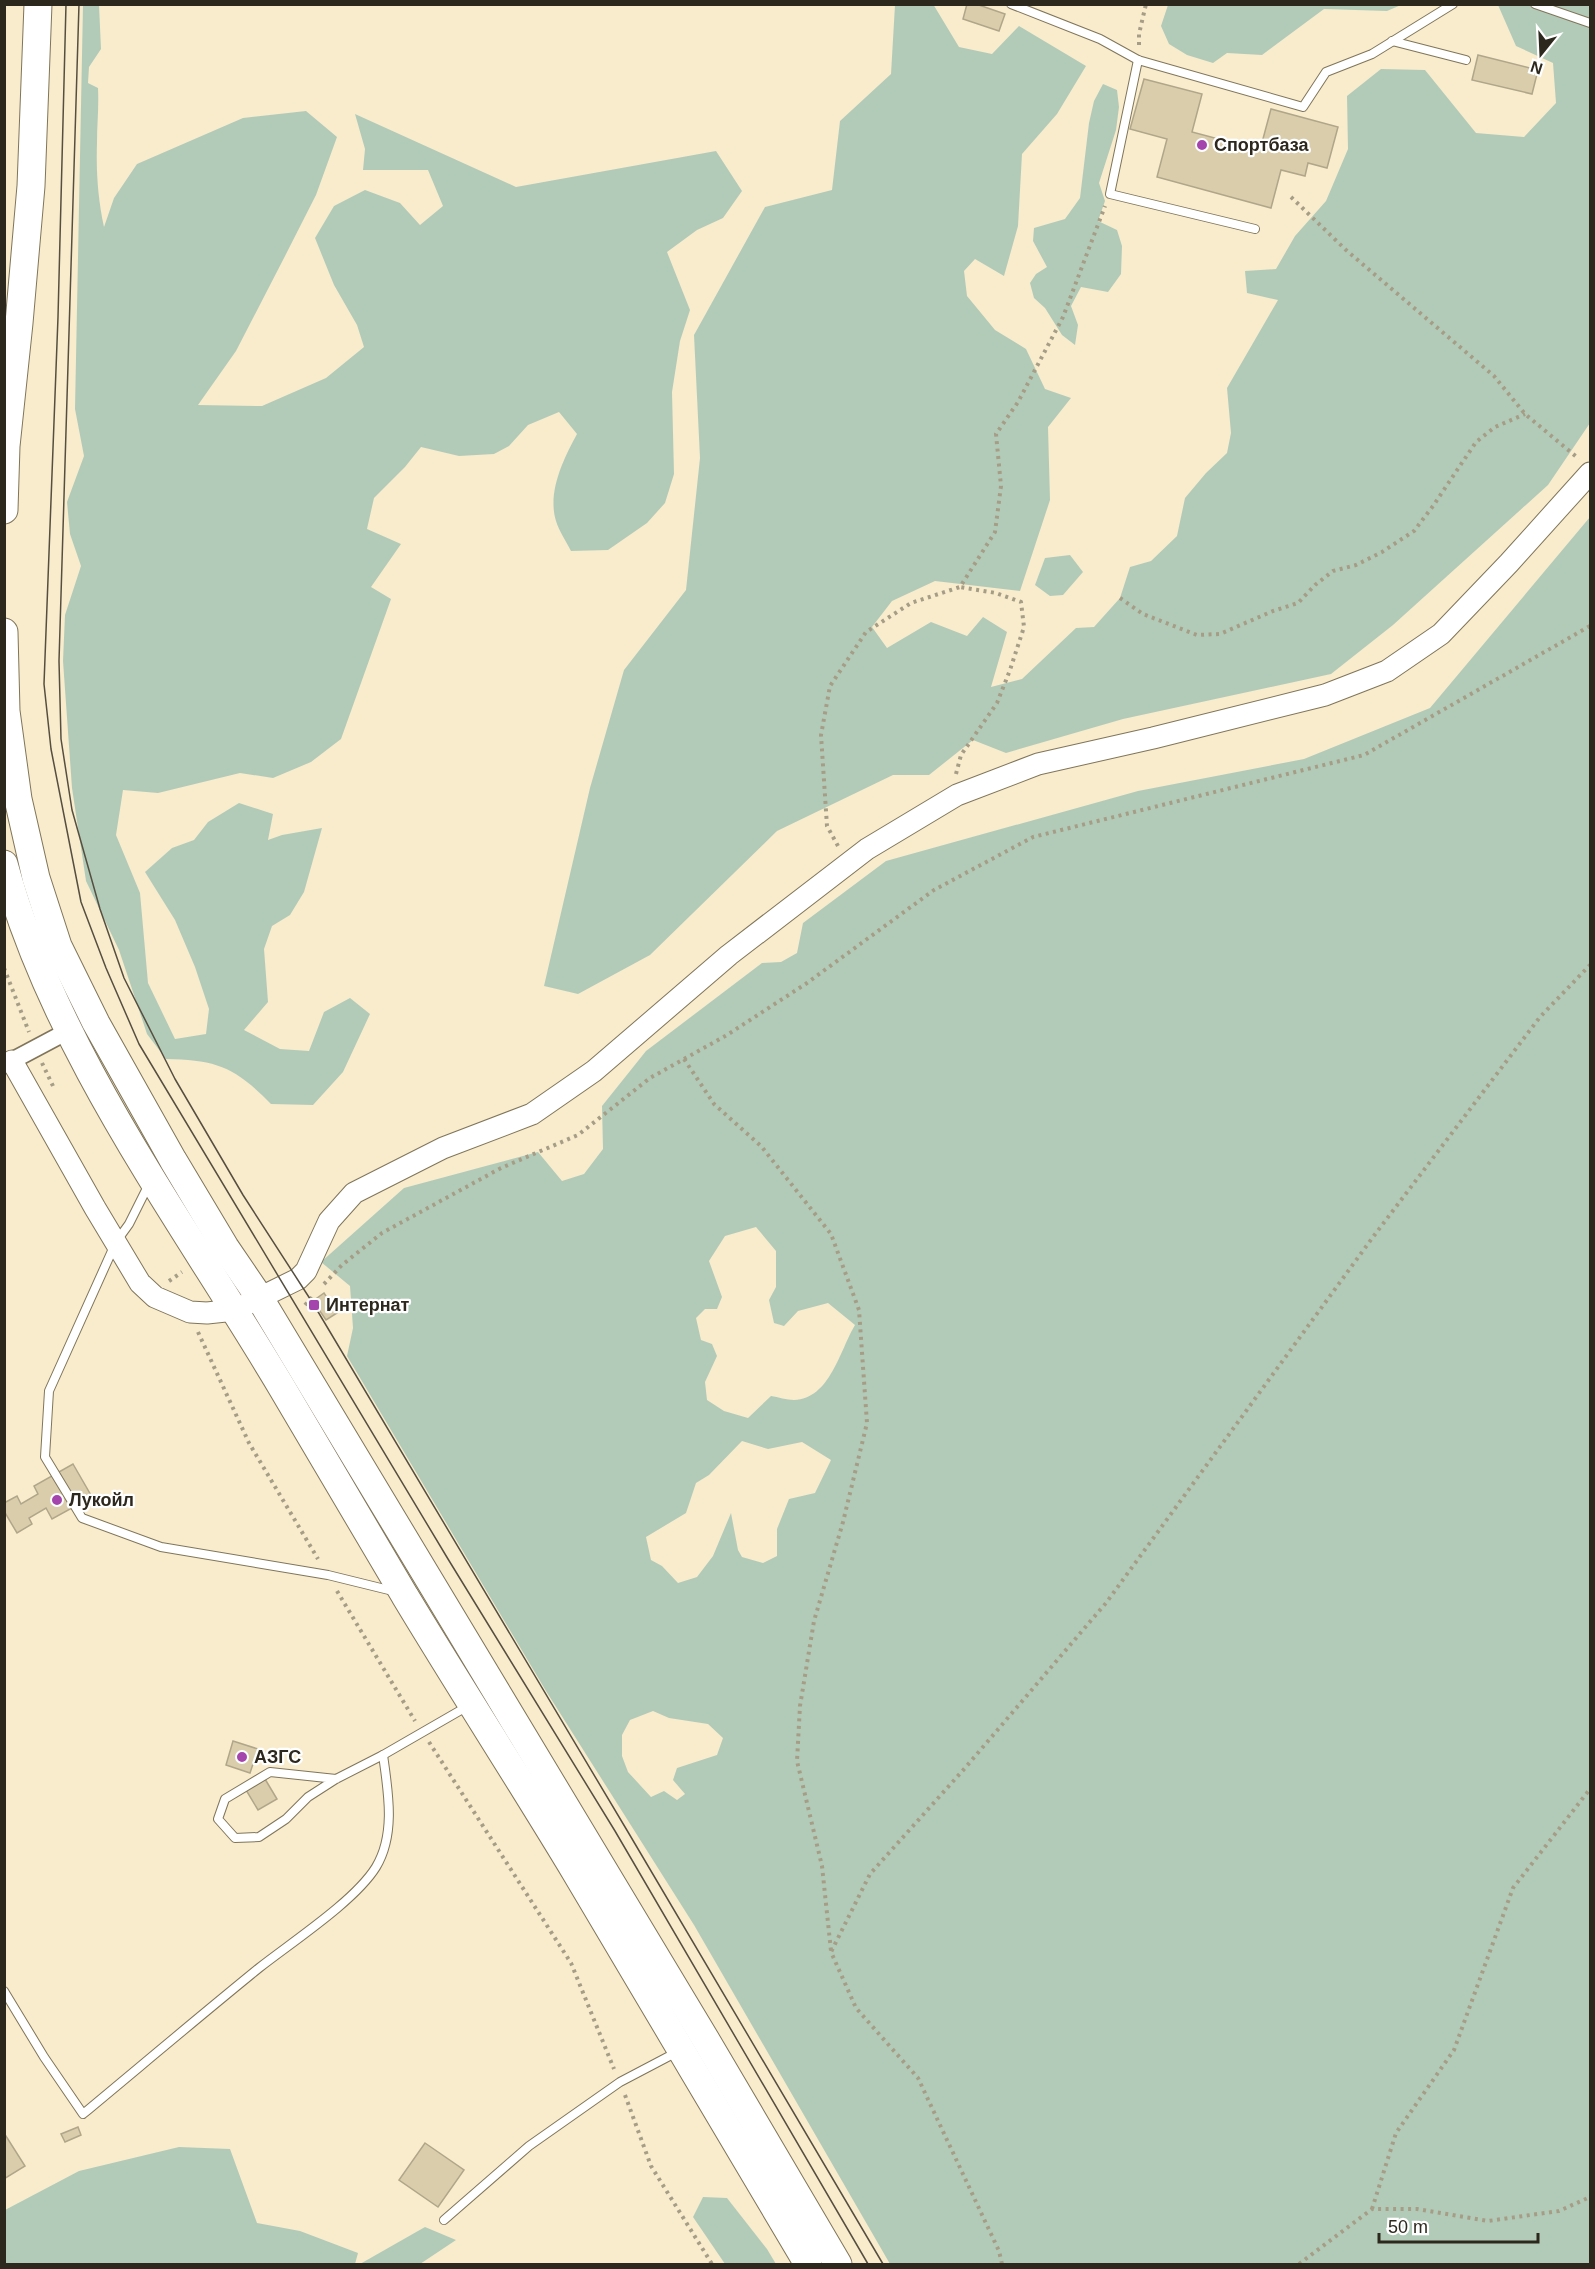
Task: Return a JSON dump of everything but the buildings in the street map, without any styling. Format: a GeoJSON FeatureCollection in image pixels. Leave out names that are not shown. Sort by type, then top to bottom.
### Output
{"type":"FeatureCollection","features":[{"type":"Feature","properties":{"kind":"main road"},"geometry":{"type":"LineString","coordinates":[[4,510],[6,446],[31,186],[38,4]]}},
{"type":"Feature","properties":{"kind":"main road"},"geometry":{"type":"LineString","coordinates":[[4,632],[6,711],[18,799],[36,878],[58,946],[96,1023],[173,1160],[225,1247],[259,1297],[706,2040],[838,2265]]}},
{"type":"Feature","properties":{"kind":"main road"},"geometry":{"type":"LineString","coordinates":[[5,866],[29,939],[68,1031],[152,1178],[235,1310],[471,1704],[575,1871],[808,2265]]}},
{"type":"Feature","properties":{"kind":"street"},"geometry":{"type":"LineString","coordinates":[[68,1031],[8,1063],[140,1283],[155,1297],[198,1312],[235,1310],[298,1279],[306,1271],[329,1221],[354,1193],[443,1148],[532,1114],[594,1071],[729,955],[867,849],[957,795],[1038,764],[1325,695],[1387,671],[1441,634],[1586,467]]}},
{"type":"Feature","properties":{"kind":"lane"},"geometry":{"type":"LineString","coordinates":[[1011,4],[1100,39],[1138,60],[1304,107],[1326,72],[1372,54],[1453,4]]}},
{"type":"Feature","properties":{"kind":"lane"},"geometry":{"type":"LineString","coordinates":[[1535,4],[1590,23]]}},
{"type":"Feature","properties":{"kind":"lane"},"geometry":{"type":"LineString","coordinates":[[1392,41],[1466,60]]}},
{"type":"Feature","properties":{"kind":"lane"},"geometry":{"type":"LineString","coordinates":[[1138,60],[1110,194],[1255,229]]}},
{"type":"Feature","properties":{"kind":"lane"},"geometry":{"type":"LineString","coordinates":[[152,1178],[129,1224],[116,1242],[49,1391],[45,1457],[82,1518],[161,1547],[328,1575],[405,1594]]}},
{"type":"Feature","properties":{"kind":"lane"},"geometry":{"type":"LineString","coordinates":[[336,1779],[270,1772],[225,1799],[218,1819],[235,1838],[259,1837],[286,1819],[308,1797],[336,1779],[383,1755],[471,1704]]}},
{"type":"Feature","properties":{"kind":"lane"},"geometry":{"type":"LineString","coordinates":[[4,1991],[44,2057],[83,2114],[356,1891],[376,1867],[386,1841],[389,1804],[383,1755]]}},
{"type":"Feature","properties":{"kind":"lane"},"geometry":{"type":"LineString","coordinates":[[444,2220],[529,2146],[620,2082],[679,2050]]}},
{"type":"Feature","properties":{"kind":"path"},"geometry":{"type":"LineString","coordinates":[[1138,60],[1139,34],[1146,4]]}},
{"type":"Feature","properties":{"kind":"path"},"geometry":{"type":"LineString","coordinates":[[960,587],[995,532],[1001,486],[996,434],[1018,402],[1063,317],[1110,194]]}},
{"type":"Feature","properties":{"kind":"path"},"geometry":{"type":"LineString","coordinates":[[1292,197],[1346,250],[1494,376],[1526,414],[1586,467]]}},
{"type":"Feature","properties":{"kind":"path"},"geometry":{"type":"LineString","coordinates":[[1120,598],[1143,614],[1197,635],[1220,634],[1298,603],[1315,585],[1333,571],[1356,565],[1414,531],[1476,442],[1495,427],[1526,414]]}},
{"type":"Feature","properties":{"kind":"path"},"geometry":{"type":"LineString","coordinates":[[848,864],[827,826],[821,735],[830,686],[866,632],[911,603],[960,587],[996,593],[1021,602],[1024,627],[997,703],[961,755],[955,776],[957,795]]}},
{"type":"Feature","properties":{"kind":"path"},"geometry":{"type":"LineString","coordinates":[[305,1305],[342,1265],[382,1233],[501,1168],[578,1135],[651,1078],[727,1035],[807,982],[934,890],[1033,837],[1364,754],[1590,626]]}},
{"type":"Feature","properties":{"kind":"path"},"geometry":{"type":"LineString","coordinates":[[831,1952],[870,1874],[965,1768],[1106,1603],[1394,1210],[1540,1017],[1590,965]]}},
{"type":"Feature","properties":{"kind":"path"},"geometry":{"type":"LineString","coordinates":[[4,968],[35,1049],[56,1092]]}},
{"type":"Feature","properties":{"kind":"path"},"geometry":{"type":"LineString","coordinates":[[684,1059],[714,1104],[761,1146],[831,1234],[859,1310],[867,1423],[843,1522],[814,1621],[800,1706],[797,1761],[822,1866],[831,1952],[856,2008],[918,2078],[999,2251],[1002,2265]]}},
{"type":"Feature","properties":{"kind":"path"},"geometry":{"type":"LineString","coordinates":[[165,1283],[198,1312],[249,1443],[422,1732],[571,1963],[620,2082],[651,2166],[712,2265]]}},
{"type":"Feature","properties":{"kind":"path"},"geometry":{"type":"LineString","coordinates":[[1299,2265],[1372,2209],[1396,2133],[1454,2050],[1512,1888],[1590,1789]]}},
{"type":"Feature","properties":{"kind":"path"},"geometry":{"type":"LineString","coordinates":[[1372,2209],[1417,2209],[1488,2221],[1559,2211],[1590,2197]]}},
{"type":"Feature","properties":{"kind":"green space"},"geometry":{"type":"Polygon","coordinates":[[[933,4],[959,47],[992,54],[1019,26],[1086,66],[1057,114],[1022,154],[1018,226],[1004,276],[975,259],[964,271],[967,296],[995,330],[1026,349],[1045,389],[1071,398],[1048,427],[1050,500],[1020,591],[935,581],[892,601],[872,627],[887,648],[931,622],[967,636],[983,617],[1007,632],[991,687],[1022,679],[1076,628],[1094,627],[1120,598],[1130,567],[1151,561],[1177,536],[1185,498],[1227,453],[1231,433],[1227,388],[1278,300],[1247,293],[1245,271],[1276,269],[1295,236],[1326,201],[1348,149],[1347,96],[1381,69],[1425,70],[1476,133],[1524,137],[1556,103],[1553,63],[1516,46],[1498,5],[1590,5],[1590,423],[1548,485],[1393,625],[1331,674],[1123,719],[1006,753],[973,740],[929,775],[893,775],[777,831],[650,955],[578,994],[544,986],[590,788],[624,670],[686,590],[700,458],[694,335],[765,207],[832,190],[840,121],[891,74],[895,5],[933,4]]]}},
{"type":"Feature","properties":{"kind":"green space"},"geometry":{"type":"Polygon","coordinates":[[[1168,4],[1401,5],[1387,11],[1324,9],[1262,55],[1227,53],[1213,63],[1187,55],[1169,44],[1161,26],[1168,4]]]}},
{"type":"Feature","properties":{"kind":"green space"},"geometry":{"type":"Polygon","coordinates":[[[83,5],[99,5],[101,49],[89,67],[88,83],[98,88],[97,175],[104,227],[114,198],[137,164],[243,118],[306,111],[337,137],[316,195],[236,351],[198,405],[262,406],[326,378],[364,347],[357,325],[334,285],[315,238],[334,206],[365,190],[400,203],[420,225],[443,206],[428,170],[363,170],[365,149],[355,114],[516,187],[716,151],[742,191],[723,218],[697,230],[667,252],[690,310],[680,341],[672,392],[674,474],[665,503],[647,523],[608,550],[571,551],[556,521],[554,499],[562,464],[577,434],[559,412],[528,425],[509,446],[494,454],[459,456],[421,447],[374,498],[367,529],[401,544],[371,587],[391,599],[341,739],[311,762],[273,778],[240,773],[158,793],[123,790],[116,835],[140,893],[148,983],[175,1039],[206,1034],[209,1009],[195,967],[175,920],[145,872],[172,848],[194,840],[208,822],[239,803],[273,814],[268,840],[282,835],[322,828],[304,892],[290,915],[272,926],[264,949],[268,1002],[244,1030],[280,1049],[309,1051],[324,1012],[350,998],[370,1014],[343,1072],[313,1105],[271,1104],[247,1082],[224,1068],[199,1061],[166,1059],[147,1034],[119,950],[86,881],[72,788],[63,661],[65,615],[81,566],[70,534],[67,502],[84,456],[75,409],[83,5]]]}},
{"type":"Feature","properties":{"kind":"green space"},"geometry":{"type":"Polygon","coordinates":[[[1103,84],[1117,90],[1119,107],[1116,130],[1099,183],[1105,201],[1098,221],[1117,230],[1122,246],[1121,274],[1108,292],[1081,287],[1071,306],[1078,325],[1075,345],[1062,335],[1045,308],[1034,298],[1030,283],[1036,274],[1047,267],[1033,241],[1034,228],[1065,219],[1080,198],[1089,123],[1094,101],[1103,84]]]}},
{"type":"Feature","properties":{"kind":"green space"},"geometry":{"type":"Polygon","coordinates":[[[1590,517],[1590,2264],[890,2264],[694,1925],[546,1691],[347,1356],[353,1328],[350,1286],[321,1262],[404,1188],[538,1152],[562,1181],[584,1174],[603,1149],[602,1106],[646,1051],[762,963],[781,962],[797,953],[803,923],[886,861],[1138,791],[1304,759],[1430,708],[1590,517]],[[756,1227],[725,1236],[709,1261],[722,1297],[717,1309],[705,1309],[696,1318],[701,1340],[712,1344],[717,1356],[705,1382],[707,1400],[724,1411],[748,1418],[771,1396],[794,1400],[806,1398],[817,1391],[832,1372],[855,1325],[828,1303],[798,1311],[784,1326],[774,1323],[769,1300],[776,1287],[776,1251],[756,1227]],[[742,1441],[709,1475],[696,1483],[686,1513],[646,1537],[651,1560],[662,1566],[678,1583],[697,1577],[713,1556],[731,1513],[738,1550],[742,1557],[763,1563],[777,1556],[777,1529],[789,1499],[815,1493],[831,1460],[802,1442],[768,1449],[742,1441]],[[653,1711],[630,1720],[622,1735],[622,1756],[628,1772],[651,1797],[664,1791],[677,1800],[685,1794],[673,1780],[677,1768],[717,1755],[723,1738],[708,1724],[669,1718],[653,1711]]]}},
{"type":"Feature","properties":{"kind":"green space"},"geometry":{"type":"Polygon","coordinates":[[[1070,555],[1083,572],[1063,595],[1050,596],[1035,585],[1045,558],[1070,555]]]}},
{"type":"Feature","properties":{"kind":"green space"},"geometry":{"type":"Polygon","coordinates":[[[179,2147],[230,2149],[257,2223],[300,2231],[358,2253],[355,2264],[5,2264],[5,2210],[79,2171],[179,2147]]]}},
{"type":"Feature","properties":{"kind":"green space"},"geometry":{"type":"Polygon","coordinates":[[[703,2197],[727,2198],[776,2264],[725,2264],[693,2217],[703,2197]]]}},
{"type":"Feature","properties":{"kind":"green space"},"geometry":{"type":"Polygon","coordinates":[[[425,2227],[456,2240],[420,2264],[360,2264],[425,2227]]]}},
{"type":"Feature","properties":{"kind":"tram line"},"geometry":{"type":"LineString","coordinates":[[66,4],[58,317],[44,684],[51,749],[81,902],[106,968],[139,1044],[448,1559],[615,1831],[868,2264]]}},
{"type":"Feature","properties":{"kind":"tram line"},"geometry":{"type":"LineString","coordinates":[[79,4],[59,661],[61,739],[72,810],[100,909],[124,978],[175,1079],[243,1195],[314,1305],[883,2264]]}},
{"type":"Feature","properties":{"kind":"place","name":"Спортбаза"},"geometry":{"type":"Point","coordinates":[1202,145]}},
{"type":"Feature","properties":{"kind":"place","name":"Интернат"},"geometry":{"type":"Point","coordinates":[314,1305]}},
{"type":"Feature","properties":{"kind":"place","name":"Лукойл"},"geometry":{"type":"Point","coordinates":[57,1500]}},
{"type":"Feature","properties":{"kind":"place","name":"АЗГС"},"geometry":{"type":"Point","coordinates":[242,1757]}}]}
